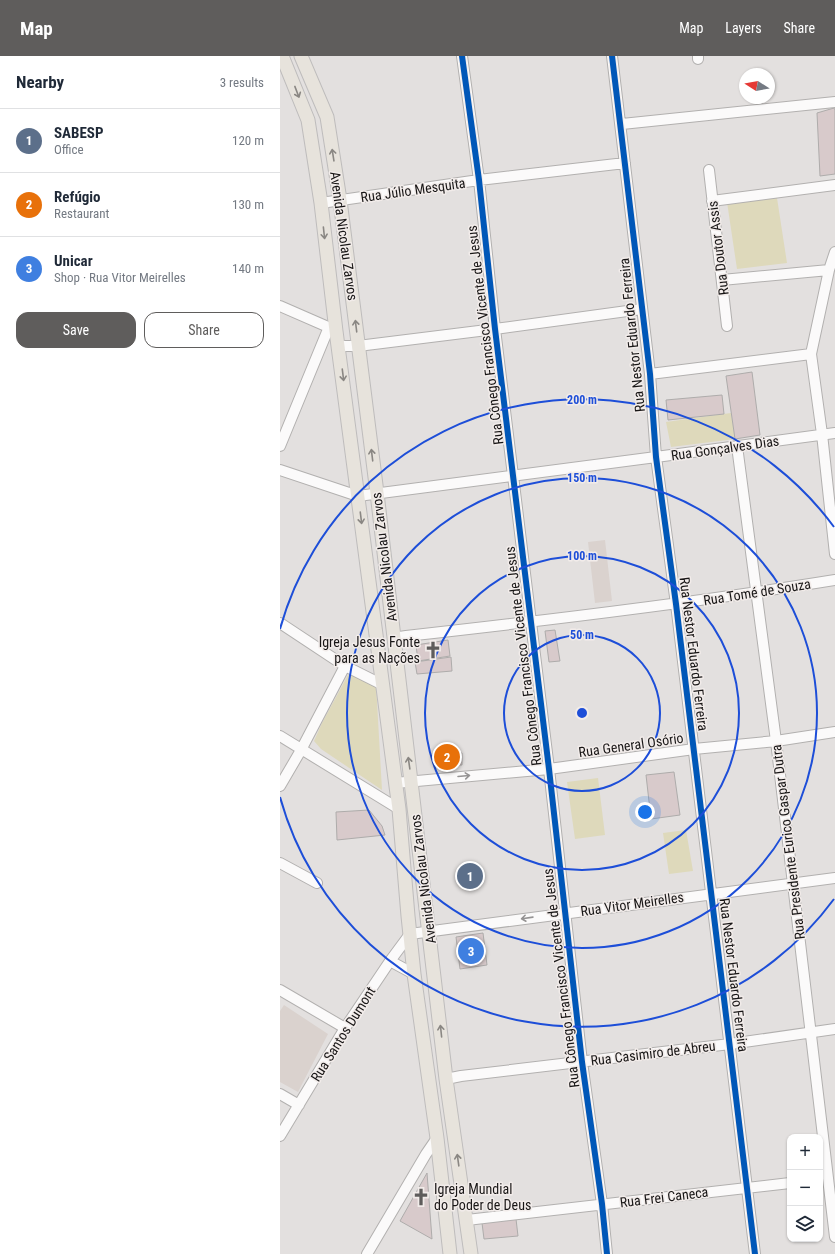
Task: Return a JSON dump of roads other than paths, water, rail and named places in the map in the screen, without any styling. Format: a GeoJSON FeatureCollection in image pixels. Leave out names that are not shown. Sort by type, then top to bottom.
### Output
{"type":"FeatureCollection","features":[{"type":"Feature","properties":{"kind":"main road","name":"Avenida Nicolau Zarvos"},"geometry":{"type":"LineString","coordinates":[[282,56],[308,120],[321,203],[333,329],[339,346],[399,809],[414,974],[437,1138],[450,1254]]}},
{"type":"Feature","properties":{"kind":"main road","name":"Avenida Nicolau Zarvos"},"geometry":{"type":"LineString","coordinates":[[302,56],[327,117],[340,200],[377,494],[393,638],[412,781],[446,1079],[471,1254]]}},
{"type":"Feature","properties":{"kind":"main road"},"geometry":{"type":"LineString","coordinates":[[377,642],[393,638]]}},
{"type":"Feature","properties":{"kind":"street"},"geometry":{"type":"LineString","coordinates":[[291,56],[302,56]]}},
{"type":"Feature","properties":{"kind":"street","name":"Rua Cônego Francisco Vicente de Jesus"},"geometry":{"type":"LineString","coordinates":[[462,56],[479,180],[495,329],[549,768],[582,1062],[602,1204],[607,1254]]}},
{"type":"Feature","properties":{"kind":"street","name":"Rua Nestor Eduardo Ferreira"},"geometry":{"type":"LineString","coordinates":[[612,56],[622,124],[625,163],[650,374],[656,458],[676,604],[755,1254]]}},
{"type":"Feature","properties":{"kind":"street"},"geometry":{"type":"LineString","coordinates":[[622,124],[835,102]]}},
{"type":"Feature","properties":{"kind":"street","name":"Rua Júlio Mesquita"},"geometry":{"type":"LineString","coordinates":[[321,203],[479,180],[625,163]]}},
{"type":"Feature","properties":{"kind":"street","name":"Rua Doutor Assis"},"geometry":{"type":"LineString","coordinates":[[709,170],[727,326]]}},
{"type":"Feature","properties":{"kind":"street"},"geometry":{"type":"LineString","coordinates":[[712,200],[835,185]]}},
{"type":"Feature","properties":{"kind":"street"},"geometry":{"type":"LineString","coordinates":[[835,252],[828,270],[811,354],[822,434],[835,554]]}},
{"type":"Feature","properties":{"kind":"street"},"geometry":{"type":"LineString","coordinates":[[722,280],[828,270]]}},
{"type":"Feature","properties":{"kind":"street"},"geometry":{"type":"LineString","coordinates":[[280,306],[333,329],[280,446]]}},
{"type":"Feature","properties":{"kind":"street"},"geometry":{"type":"LineString","coordinates":[[339,346],[358,346],[642,309]]}},
{"type":"Feature","properties":{"kind":"street"},"geometry":{"type":"LineString","coordinates":[[650,374],[811,354]]}},
{"type":"Feature","properties":{"kind":"street","name":"Rua Gonçalves Dias"},"geometry":{"type":"LineString","coordinates":[[358,496],[656,458],[835,433]]}},
{"type":"Feature","properties":{"kind":"street","name":"Rua Presidente Eurico Gaspar Dutra"},"geometry":{"type":"LineString","coordinates":[[738,446],[776,741],[835,1238]]}},
{"type":"Feature","properties":{"kind":"street"},"geometry":{"type":"LineString","coordinates":[[280,470],[358,496]]}},
{"type":"Feature","properties":{"kind":"street","name":"Rua Tomé de Souza"},"geometry":{"type":"LineString","coordinates":[[393,638],[676,604],[835,580]]}},
{"type":"Feature","properties":{"kind":"street"},"geometry":{"type":"LineString","coordinates":[[280,623],[344,666],[383,686]]}},
{"type":"Feature","properties":{"kind":"street"},"geometry":{"type":"LineString","coordinates":[[280,786],[301,750],[344,666]]}},
{"type":"Feature","properties":{"kind":"street","name":"Rua General Osório"},"geometry":{"type":"LineString","coordinates":[[395,783],[549,768],[694,749],[776,741],[835,732]]}},
{"type":"Feature","properties":{"kind":"street"},"geometry":{"type":"LineString","coordinates":[[280,736],[399,809]]}},
{"type":"Feature","properties":{"kind":"street"},"geometry":{"type":"LineString","coordinates":[[280,863],[316,882]]}},
{"type":"Feature","properties":{"kind":"street","name":"Rua Vitor Meirelles"},"geometry":{"type":"LineString","coordinates":[[410,934],[835,878]]}},
{"type":"Feature","properties":{"kind":"street","name":"Rua Santos Dumont"},"geometry":{"type":"LineString","coordinates":[[280,1136],[345,1028],[410,934]]}},
{"type":"Feature","properties":{"kind":"street"},"geometry":{"type":"LineString","coordinates":[[390,961],[414,974]]}},
{"type":"Feature","properties":{"kind":"street"},"geometry":{"type":"LineString","coordinates":[[280,990],[345,1028]]}},
{"type":"Feature","properties":{"kind":"street","name":"Rua Casimiro de Abreu"},"geometry":{"type":"LineString","coordinates":[[446,1079],[730,1044],[835,1028]]}},
{"type":"Feature","properties":{"kind":"street"},"geometry":{"type":"LineString","coordinates":[[280,1094],[300,1105]]}},
{"type":"Feature","properties":{"kind":"street"},"geometry":{"type":"LineString","coordinates":[[367,1254],[437,1138]]}},
{"type":"Feature","properties":{"kind":"street","name":"Rua Frei Caneca"},"geometry":{"type":"LineString","coordinates":[[467,1220],[787,1183]]}},
{"type":"Feature","properties":{"kind":"place","name":"Igreja Jesus Fonte para as Nações"},"geometry":{"type":"Point","coordinates":[433,650]}},
{"type":"Feature","properties":{"kind":"place","name":"Refúgio"},"geometry":{"type":"Point","coordinates":[447,757]}},
{"type":"Feature","properties":{"kind":"place","name":"SABESP"},"geometry":{"type":"Point","coordinates":[470,876]}},
{"type":"Feature","properties":{"kind":"place","name":"Unicar"},"geometry":{"type":"Point","coordinates":[471,951]}},
{"type":"Feature","properties":{"kind":"place","name":"Igreja Mundial do Poder de Deus"},"geometry":{"type":"Point","coordinates":[421,1197]}}]}
